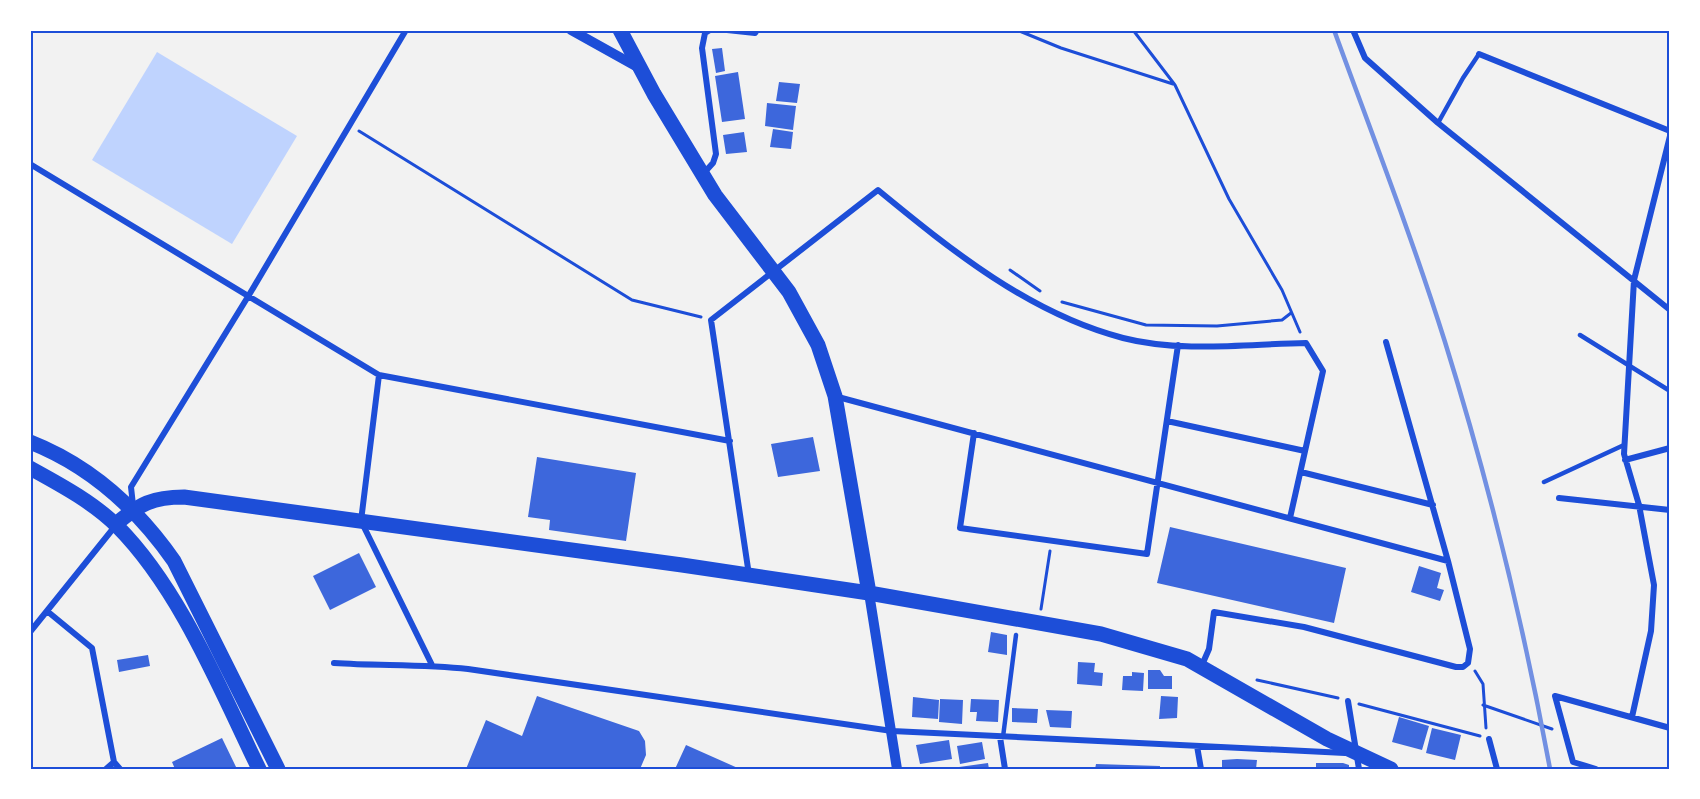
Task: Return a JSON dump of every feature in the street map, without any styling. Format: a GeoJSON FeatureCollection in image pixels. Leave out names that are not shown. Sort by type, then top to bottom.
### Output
{"type":"FeatureCollection","features":[{"type":"Feature","properties":{"kind":"main road"},"geometry":{"type":"LineString","coordinates":[[620,30],[703,175],[738,229],[797,305],[825,361],[836,396],[869,593]]}},
{"type":"Feature","properties":{"kind":"main road"},"geometry":{"type":"LineString","coordinates":[[30,442],[49,450],[100,481],[133,509],[174,561],[279,769]]}},
{"type":"Feature","properties":{"kind":"main road"},"geometry":{"type":"LineString","coordinates":[[30,468],[78,496],[116,524],[154,567],[207,662],[260,769]]}},
{"type":"Feature","properties":{"kind":"main road"},"geometry":{"type":"LineString","coordinates":[[116,524],[133,509],[158,497],[184,496],[749,575],[869,593],[1092,632],[1141,644],[1202,666],[1301,725],[1390,769]]}},
{"type":"Feature","properties":{"kind":"street"},"geometry":{"type":"LineString","coordinates":[[133,509],[130,487],[249,295],[406,30]]}},
{"type":"Feature","properties":{"kind":"street"},"geometry":{"type":"LineString","coordinates":[[571,30],[641,69]]}},
{"type":"Feature","properties":{"kind":"street"},"geometry":{"type":"LineString","coordinates":[[703,175],[713,163],[716,154],[702,48],[705,33],[710,30]]}},
{"type":"Feature","properties":{"kind":"street"},"geometry":{"type":"LineString","coordinates":[[727,30],[755,33],[757,30]]}},
{"type":"Feature","properties":{"kind":"street"},"geometry":{"type":"LineString","coordinates":[[1353,30],[1365,58],[1438,123],[1670,310]]}},
{"type":"Feature","properties":{"kind":"street"},"geometry":{"type":"LineString","coordinates":[[1479,54],[1670,131]]}},
{"type":"Feature","properties":{"kind":"street"},"geometry":{"type":"LineString","coordinates":[[1632,717],[1651,632],[1654,585],[1639,505],[1625,460],[1624,445],[1634,280],[1670,136]]}},
{"type":"Feature","properties":{"kind":"street"},"geometry":{"type":"LineString","coordinates":[[30,164],[378,375],[730,441]]}},
{"type":"Feature","properties":{"kind":"street"},"geometry":{"type":"LineString","coordinates":[[749,575],[711,320],[878,190],[926,230],[1052,314],[1124,339],[1178,345],[1306,343],[1323,371],[1290,518]]}},
{"type":"Feature","properties":{"kind":"street"},"geometry":{"type":"LineString","coordinates":[[1202,666],[1209,649],[1214,612],[1315,629],[1456,667],[1463,667],[1468,663],[1470,649],[1448,561],[1386,342]]}},
{"type":"Feature","properties":{"kind":"street"},"geometry":{"type":"LineString","coordinates":[[974,433],[960,528],[1147,554],[1178,345]]}},
{"type":"Feature","properties":{"kind":"street"},"geometry":{"type":"LineString","coordinates":[[378,375],[361,521],[432,665]]}},
{"type":"Feature","properties":{"kind":"street"},"geometry":{"type":"LineString","coordinates":[[836,396],[1448,561]]}},
{"type":"Feature","properties":{"kind":"street"},"geometry":{"type":"LineString","coordinates":[[1167,421],[1305,451]]}},
{"type":"Feature","properties":{"kind":"street"},"geometry":{"type":"LineString","coordinates":[[1625,460],[1670,448]]}},
{"type":"Feature","properties":{"kind":"street"},"geometry":{"type":"LineString","coordinates":[[1301,472],[1433,505]]}},
{"type":"Feature","properties":{"kind":"street"},"geometry":{"type":"LineString","coordinates":[[1559,498],[1670,510]]}},
{"type":"Feature","properties":{"kind":"street"},"geometry":{"type":"LineString","coordinates":[[30,632],[116,524]]}},
{"type":"Feature","properties":{"kind":"street"},"geometry":{"type":"LineString","coordinates":[[869,593],[897,769]]}},
{"type":"Feature","properties":{"kind":"street"},"geometry":{"type":"LineString","coordinates":[[47,611],[92,648],[114,762],[120,769]]}},
{"type":"Feature","properties":{"kind":"street"},"geometry":{"type":"LineString","coordinates":[[334,663],[391,667],[432,665],[891,731],[1356,753]]}},
{"type":"Feature","properties":{"kind":"street"},"geometry":{"type":"LineString","coordinates":[[1596,769],[1573,762],[1556,696],[1670,728]]}},
{"type":"Feature","properties":{"kind":"street"},"geometry":{"type":"LineString","coordinates":[[1348,701],[1359,769]]}},
{"type":"Feature","properties":{"kind":"street"},"geometry":{"type":"LineString","coordinates":[[1001,738],[1005,769]]}},
{"type":"Feature","properties":{"kind":"street"},"geometry":{"type":"LineString","coordinates":[[1490,739],[1497,769]]}},
{"type":"Feature","properties":{"kind":"street"},"geometry":{"type":"LineString","coordinates":[[1197,746],[1201,769]]}},
{"type":"Feature","properties":{"kind":"street"},"geometry":{"type":"LineString","coordinates":[[106,769],[114,762]]}},
{"type":"Feature","properties":{"kind":"lane"},"geometry":{"type":"LineString","coordinates":[[1438,123],[1479,54]]}},
{"type":"Feature","properties":{"kind":"lane"},"geometry":{"type":"LineString","coordinates":[[1580,335],[1670,391]]}},
{"type":"Feature","properties":{"kind":"lane"},"geometry":{"type":"LineString","coordinates":[[1544,482],[1624,445]]}},
{"type":"Feature","properties":{"kind":"lane"},"geometry":{"type":"LineString","coordinates":[[1001,738],[1016,635]]}},
{"type":"Feature","properties":{"kind":"path"},"geometry":{"type":"LineString","coordinates":[[1017,30],[1061,48],[1175,85]]}},
{"type":"Feature","properties":{"kind":"path"},"geometry":{"type":"LineString","coordinates":[[1133,30],[1175,85],[1229,199],[1282,290],[1306,343]]}},
{"type":"Feature","properties":{"kind":"path"},"geometry":{"type":"LineString","coordinates":[[349,125],[632,300],[711,320]]}},
{"type":"Feature","properties":{"kind":"path"},"geometry":{"type":"LineString","coordinates":[[1010,270],[1044,293]]}},
{"type":"Feature","properties":{"kind":"path"},"geometry":{"type":"LineString","coordinates":[[1053,299],[1146,325],[1250,323],[1282,320],[1291,313]]}},
{"type":"Feature","properties":{"kind":"path"},"geometry":{"type":"LineString","coordinates":[[1039,623],[1052,540]]}},
{"type":"Feature","properties":{"kind":"path"},"geometry":{"type":"LineString","coordinates":[[1468,663],[1482,680],[1484,719],[1490,739]]}},
{"type":"Feature","properties":{"kind":"path"},"geometry":{"type":"LineString","coordinates":[[1247,678],[1348,701],[1490,739]]}},
{"type":"Feature","properties":{"kind":"path"},"geometry":{"type":"LineString","coordinates":[[1483,705],[1565,734]]}},
{"type":"Feature","properties":{"kind":"water"},"geometry":{"type":"Polygon","coordinates":[[[157,52],[297,136],[232,244],[92,160],[157,52]]]}},
{"type":"Feature","properties":{"kind":"building"},"geometry":{"type":"Polygon","coordinates":[[[722,48],[725,71],[716,73],[712,49],[722,48]]]}},
{"type":"Feature","properties":{"kind":"building"},"geometry":{"type":"Polygon","coordinates":[[[738,72],[745,119],[722,122],[715,76],[738,72]]]}},
{"type":"Feature","properties":{"kind":"building"},"geometry":{"type":"Polygon","coordinates":[[[779,82],[800,84],[797,103],[776,101],[779,82]]]}},
{"type":"Feature","properties":{"kind":"building"},"geometry":{"type":"Polygon","coordinates":[[[767,103],[796,106],[793,130],[765,126],[767,103]]]}},
{"type":"Feature","properties":{"kind":"building"},"geometry":{"type":"Polygon","coordinates":[[[773,129],[793,132],[791,149],[770,147],[773,129]]]}},
{"type":"Feature","properties":{"kind":"building"},"geometry":{"type":"Polygon","coordinates":[[[744,132],[747,152],[726,154],[723,135],[744,132]]]}},
{"type":"Feature","properties":{"kind":"building"},"geometry":{"type":"Polygon","coordinates":[[[813,437],[820,471],[778,477],[771,444],[813,437]]]}},
{"type":"Feature","properties":{"kind":"building"},"geometry":{"type":"Polygon","coordinates":[[[537,457],[636,473],[626,541],[549,530],[550,520],[528,517],[537,457]]]}},
{"type":"Feature","properties":{"kind":"building"},"geometry":{"type":"Polygon","coordinates":[[[1170,527],[1346,568],[1334,623],[1157,583],[1170,527]]]}},
{"type":"Feature","properties":{"kind":"building"},"geometry":{"type":"Polygon","coordinates":[[[359,553],[376,587],[330,610],[313,576],[359,553]]]}},
{"type":"Feature","properties":{"kind":"building"},"geometry":{"type":"Polygon","coordinates":[[[1419,566],[1441,573],[1437,588],[1444,590],[1440,601],[1411,592],[1419,566]]]}},
{"type":"Feature","properties":{"kind":"building"},"geometry":{"type":"Polygon","coordinates":[[[991,632],[1007,635],[1007,655],[988,652],[991,632]]]}},
{"type":"Feature","properties":{"kind":"building"},"geometry":{"type":"Polygon","coordinates":[[[148,655],[150,666],[119,672],[117,660],[148,655]]]}},
{"type":"Feature","properties":{"kind":"building"},"geometry":{"type":"Polygon","coordinates":[[[1078,662],[1095,663],[1094,672],[1103,673],[1102,686],[1077,684],[1078,662]]]}},
{"type":"Feature","properties":{"kind":"building"},"geometry":{"type":"Polygon","coordinates":[[[1148,670],[1160,670],[1164,676],[1172,676],[1172,689],[1148,689],[1148,670]]]}},
{"type":"Feature","properties":{"kind":"building"},"geometry":{"type":"Polygon","coordinates":[[[1132,672],[1144,673],[1143,691],[1122,690],[1123,676],[1132,676],[1132,672]]]}},
{"type":"Feature","properties":{"kind":"building"},"geometry":{"type":"Polygon","coordinates":[[[537,696],[639,731],[645,741],[646,755],[640,769],[466,769],[486,720],[522,736],[537,696]]]}},
{"type":"Feature","properties":{"kind":"building"},"geometry":{"type":"Polygon","coordinates":[[[1161,696],[1178,697],[1177,718],[1159,719],[1161,696]]]}},
{"type":"Feature","properties":{"kind":"building"},"geometry":{"type":"Polygon","coordinates":[[[913,697],[939,700],[938,719],[912,717],[913,697]]]}},
{"type":"Feature","properties":{"kind":"building"},"geometry":{"type":"Polygon","coordinates":[[[940,699],[963,700],[962,724],[939,722],[940,699]]]}},
{"type":"Feature","properties":{"kind":"building"},"geometry":{"type":"Polygon","coordinates":[[[971,699],[999,700],[998,722],[976,721],[977,712],[970,712],[971,699]]]}},
{"type":"Feature","properties":{"kind":"building"},"geometry":{"type":"Polygon","coordinates":[[[1012,708],[1038,709],[1037,723],[1012,722],[1012,708]]]}},
{"type":"Feature","properties":{"kind":"building"},"geometry":{"type":"Polygon","coordinates":[[[1046,710],[1072,711],[1071,728],[1050,727],[1046,710]]]}},
{"type":"Feature","properties":{"kind":"building"},"geometry":{"type":"Polygon","coordinates":[[[1399,717],[1429,726],[1422,750],[1392,742],[1399,717]]]}},
{"type":"Feature","properties":{"kind":"building"},"geometry":{"type":"Polygon","coordinates":[[[1432,728],[1461,735],[1455,760],[1426,753],[1432,728]]]}},
{"type":"Feature","properties":{"kind":"building"},"geometry":{"type":"Polygon","coordinates":[[[222,738],[237,769],[175,769],[172,762],[222,738]]]}},
{"type":"Feature","properties":{"kind":"building"},"geometry":{"type":"Polygon","coordinates":[[[949,740],[952,759],[920,764],[916,745],[949,740]]]}},
{"type":"Feature","properties":{"kind":"building"},"geometry":{"type":"Polygon","coordinates":[[[982,742],[985,759],[960,764],[957,746],[982,742]]]}},
{"type":"Feature","properties":{"kind":"building"},"geometry":{"type":"Polygon","coordinates":[[[686,745],[740,769],[675,769],[686,745]]]}},
{"type":"Feature","properties":{"kind":"building"},"geometry":{"type":"Polygon","coordinates":[[[1222,760],[1257,760],[1256,769],[1215,769],[1215,767],[1222,767],[1222,760]]]}},
{"type":"Feature","properties":{"kind":"building"},"geometry":{"type":"Polygon","coordinates":[[[988,763],[989,769],[959,769],[959,767],[988,763]]]}},
{"type":"Feature","properties":{"kind":"building"},"geometry":{"type":"Polygon","coordinates":[[[1316,763],[1343,763],[1349,765],[1349,769],[1316,769],[1316,763]]]}},
{"type":"Feature","properties":{"kind":"building"},"geometry":{"type":"Polygon","coordinates":[[[1096,764],[1160,766],[1160,769],[1095,769],[1096,764]]]}},
{"type":"Feature","properties":{"kind":"railway"},"geometry":{"type":"LineString","coordinates":[[1334,30],[1419,264],[1461,394],[1504,554],[1529,662],[1550,769]]}}]}
